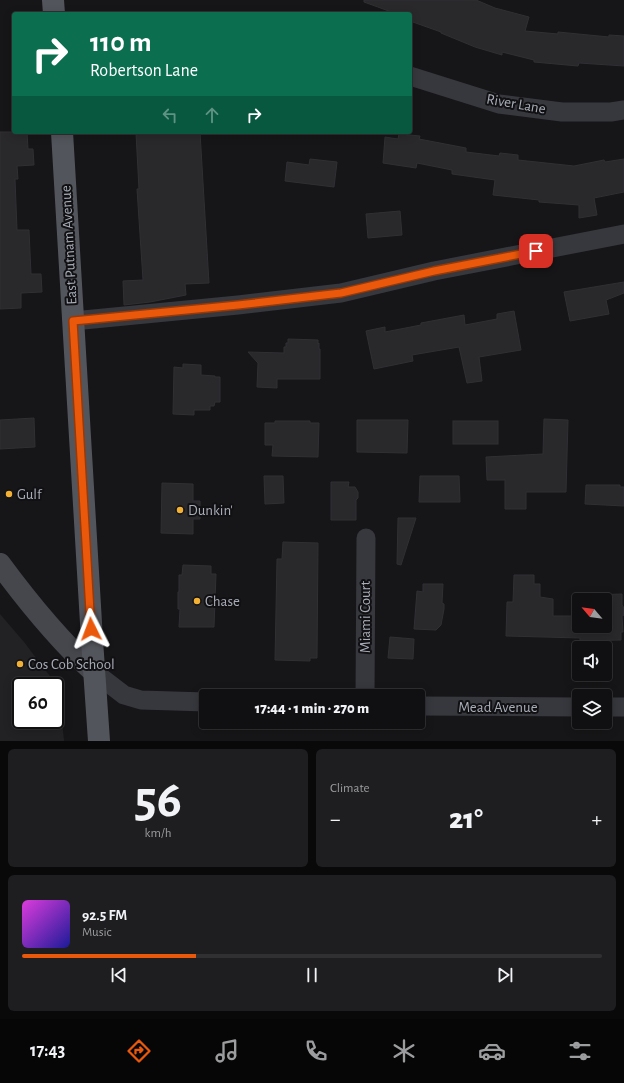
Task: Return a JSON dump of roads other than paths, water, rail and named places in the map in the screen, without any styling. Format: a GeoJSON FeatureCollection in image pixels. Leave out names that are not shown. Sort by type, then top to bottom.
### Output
{"type":"FeatureCollection","features":[{"type":"Feature","properties":{"kind":"main road"},"geometry":{"type":"LineString","coordinates":[[53,0],[54,12]]}},
{"type":"Feature","properties":{"kind":"main road","name":"East Putnam Avenue"},"geometry":{"type":"LineString","coordinates":[[62,134],[99,741]]}},
{"type":"Feature","properties":{"kind":"main road"},"geometry":{"type":"LineString","coordinates":[[0,564],[38,613],[77,656],[94,672]]}},
{"type":"Feature","properties":{"kind":"street","name":"River Lane"},"geometry":{"type":"LineString","coordinates":[[412,77],[499,104],[562,112],[611,112],[624,110]]}},
{"type":"Feature","properties":{"kind":"street"},"geometry":{"type":"LineString","coordinates":[[73,321],[238,305],[341,293],[434,271],[624,234]]}},
{"type":"Feature","properties":{"kind":"street","name":"Miami Court"},"geometry":{"type":"LineString","coordinates":[[365,689],[366,538]]}},
{"type":"Feature","properties":{"kind":"street"},"geometry":{"type":"LineString","coordinates":[[94,672],[124,695],[141,700],[199,702]]}},
{"type":"Feature","properties":{"kind":"street","name":"Mead Avenue"},"geometry":{"type":"LineString","coordinates":[[425,706],[572,707]]}},
{"type":"Feature","properties":{"kind":"street"},"geometry":{"type":"LineString","coordinates":[[612,707],[624,707]]}},
{"type":"Feature","properties":{"kind":"place","name":"Gulf"},"geometry":{"type":"Point","coordinates":[9,494]}},
{"type":"Feature","properties":{"kind":"place","name":"Dunkin'"},"geometry":{"type":"Point","coordinates":[180,510]}},
{"type":"Feature","properties":{"kind":"place","name":"Chase"},"geometry":{"type":"Point","coordinates":[197,601]}},
{"type":"Feature","properties":{"kind":"place","name":"Cos Cob School"},"geometry":{"type":"Point","coordinates":[20,664]}}]}
